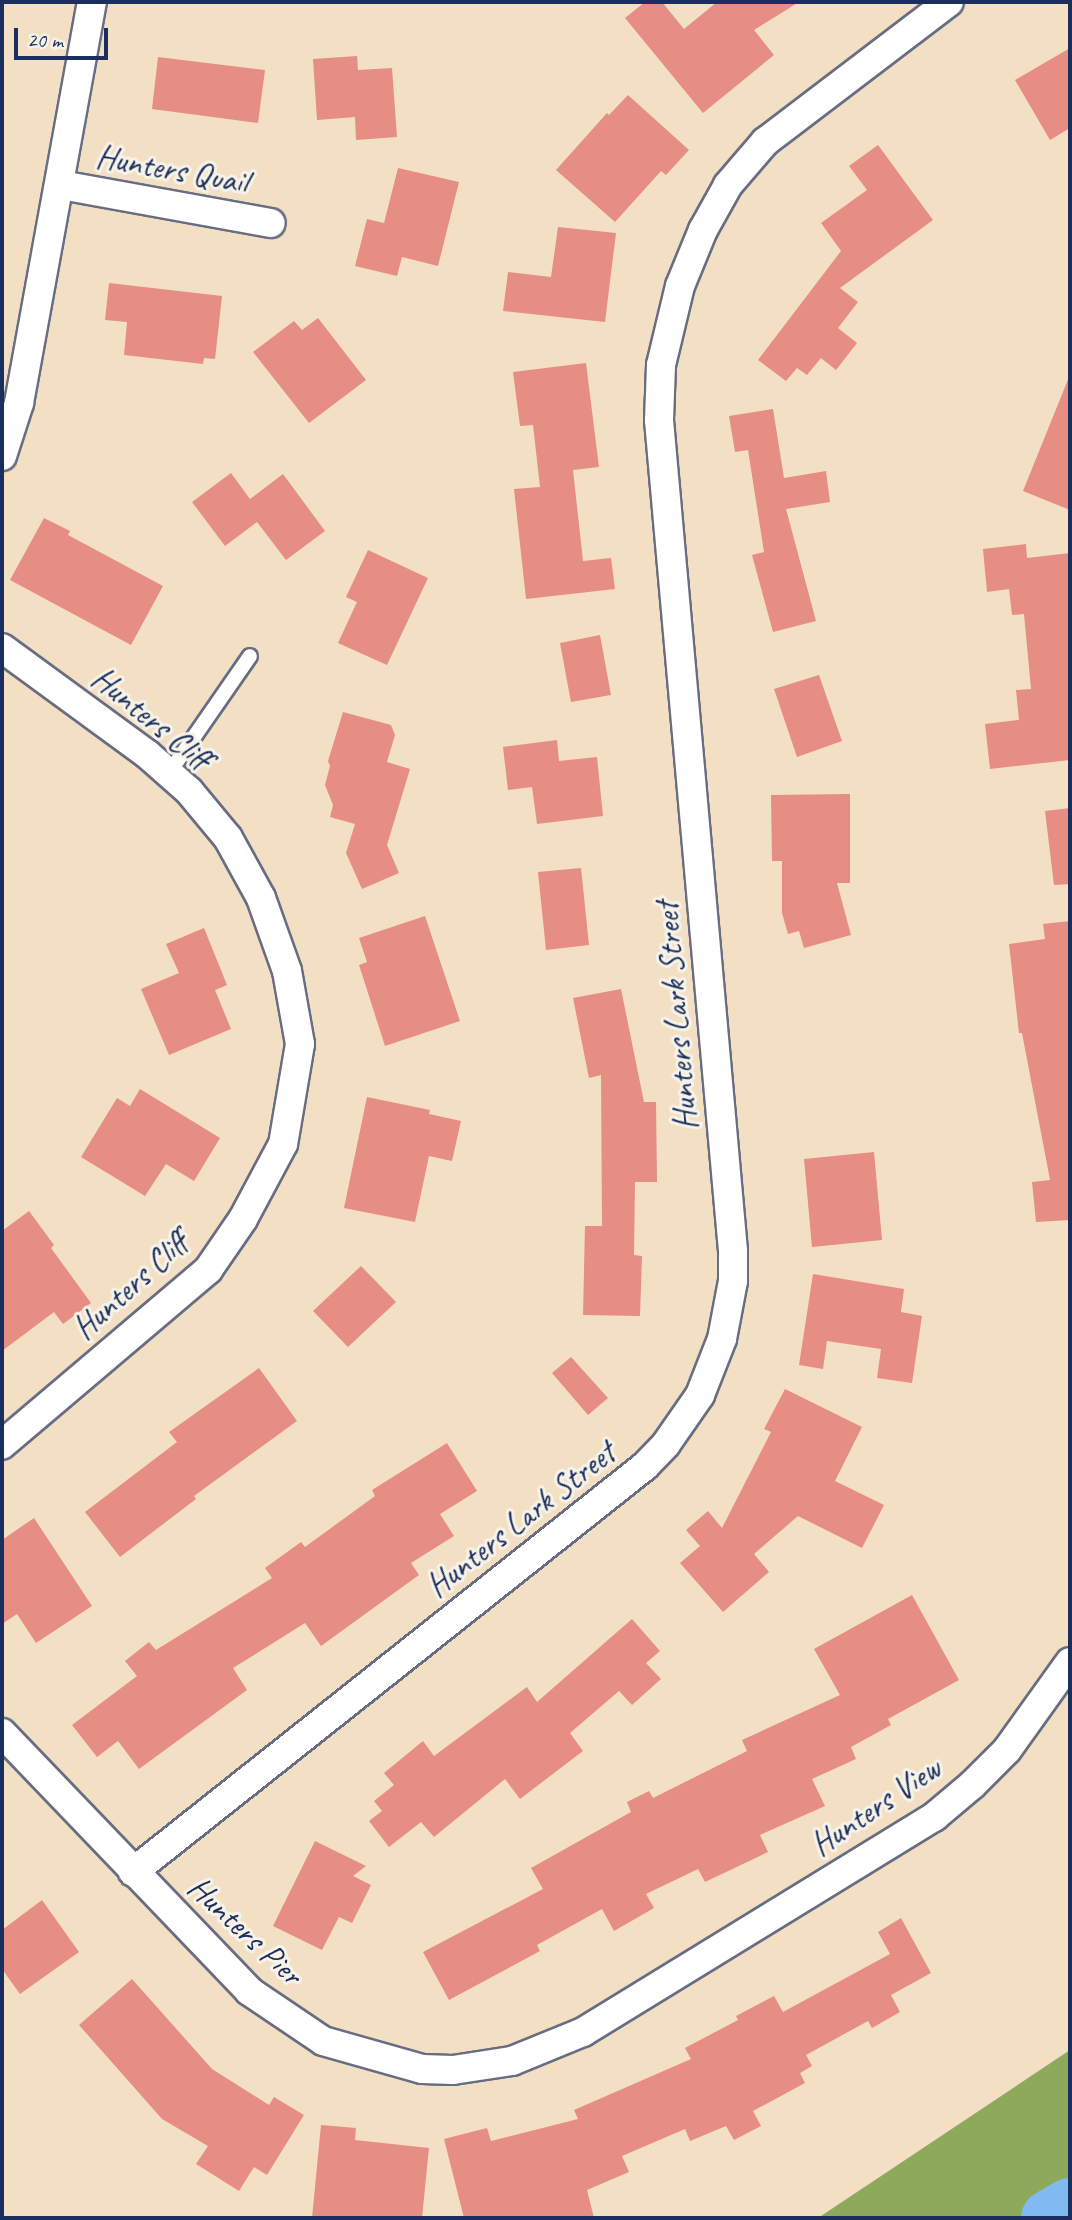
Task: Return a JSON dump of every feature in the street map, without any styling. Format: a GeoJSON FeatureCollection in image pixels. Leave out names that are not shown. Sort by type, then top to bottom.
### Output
{"type":"FeatureCollection","features":[{"type":"Feature","properties":{"kind":"street"},"geometry":{"type":"LineString","coordinates":[[2,456],[19,404],[61,185],[92,2]]}},
{"type":"Feature","properties":{"kind":"street","name":"Hunters Lark Street"},"geometry":{"type":"LineString","coordinates":[[133,1872],[645,1466],[666,1444],[700,1395],[722,1339],[733,1281],[733,1251],[659,420],[661,365],[681,286],[703,230],[728,185],[765,142],[949,2]]}},
{"type":"Feature","properties":{"kind":"street","name":"Hunters Quail"},"geometry":{"type":"LineString","coordinates":[[61,185],[271,223]]}},
{"type":"Feature","properties":{"kind":"street","name":"Hunters Cliff"},"geometry":{"type":"LineString","coordinates":[[2,648],[169,773],[189,791],[228,838],[261,898],[287,971],[300,1044],[283,1144],[243,1219],[208,1270],[2,1445]]}},
{"type":"Feature","properties":{"kind":"street","name":"Hunters View"},"geometry":{"type":"LineString","coordinates":[[793,1903],[934,1817],[972,1785],[1007,1750],[1070,1662]]}},
{"type":"Feature","properties":{"kind":"street","name":"Hunters Pier"},"geometry":{"type":"LineString","coordinates":[[2,1733],[249,1991],[323,2041],[422,2069],[483,2067],[512,2061],[583,2032],[793,1903]]}},
{"type":"Feature","properties":{"kind":"lane"},"geometry":{"type":"LineString","coordinates":[[169,773],[250,656]]}},
{"type":"Feature","properties":{"kind":"green space"},"geometry":{"type":"Polygon","coordinates":[[[1070,2050],[1070,2218],[818,2218],[1070,2050]]]}},
{"type":"Feature","properties":{"kind":"building"},"geometry":{"type":"Polygon","coordinates":[[[645,2],[662,2],[684,29],[717,2],[799,2],[754,30],[774,55],[703,113],[625,18],[645,2]]]}},
{"type":"Feature","properties":{"kind":"building"},"geometry":{"type":"Polygon","coordinates":[[[1070,48],[1070,128],[1050,140],[1015,80],[1070,48]]]}},
{"type":"Feature","properties":{"kind":"building"},"geometry":{"type":"Polygon","coordinates":[[[357,56],[358,70],[392,68],[397,137],[356,140],[355,117],[317,120],[313,59],[357,56]]]}},
{"type":"Feature","properties":{"kind":"building"},"geometry":{"type":"Polygon","coordinates":[[[158,57],[265,70],[258,123],[152,109],[158,57]]]}},
{"type":"Feature","properties":{"kind":"building"},"geometry":{"type":"Polygon","coordinates":[[[628,95],[689,150],[666,175],[661,171],[615,222],[556,170],[607,113],[609,115],[628,95]]]}},
{"type":"Feature","properties":{"kind":"building"},"geometry":{"type":"Polygon","coordinates":[[[878,145],[933,220],[840,288],[858,302],[838,328],[857,343],[836,370],[821,358],[807,375],[797,368],[786,381],[758,360],[841,251],[821,223],[867,190],[849,166],[878,145]]]}},
{"type":"Feature","properties":{"kind":"building"},"geometry":{"type":"Polygon","coordinates":[[[398,168],[459,182],[438,266],[402,257],[397,276],[355,266],[367,219],[384,223],[398,168]]]}},
{"type":"Feature","properties":{"kind":"building"},"geometry":{"type":"Polygon","coordinates":[[[558,227],[616,233],[605,322],[503,311],[508,272],[551,277],[558,227]]]}},
{"type":"Feature","properties":{"kind":"building"},"geometry":{"type":"Polygon","coordinates":[[[109,283],[222,296],[215,359],[204,358],[203,364],[124,355],[127,322],[105,320],[109,283]]]}},
{"type":"Feature","properties":{"kind":"building"},"geometry":{"type":"Polygon","coordinates":[[[318,318],[366,380],[309,423],[253,352],[294,321],[302,330],[318,318]]]}},
{"type":"Feature","properties":{"kind":"building"},"geometry":{"type":"Polygon","coordinates":[[[586,363],[599,467],[573,470],[583,561],[611,558],[615,589],[526,599],[514,489],[540,487],[533,425],[520,426],[513,372],[586,363]]]}},
{"type":"Feature","properties":{"kind":"building"},"geometry":{"type":"Polygon","coordinates":[[[1070,377],[1070,510],[1023,491],[1070,377]]]}},
{"type":"Feature","properties":{"kind":"building"},"geometry":{"type":"Polygon","coordinates":[[[773,409],[784,478],[826,471],[830,502],[786,509],[816,621],[773,632],[752,555],[764,552],[748,450],[735,452],[729,416],[773,409]]]}},
{"type":"Feature","properties":{"kind":"building"},"geometry":{"type":"Polygon","coordinates":[[[231,473],[250,499],[283,474],[325,531],[286,560],[257,522],[225,546],[192,502],[231,473]]]}},
{"type":"Feature","properties":{"kind":"building"},"geometry":{"type":"Polygon","coordinates":[[[44,518],[70,531],[68,535],[163,586],[131,645],[10,580],[44,518]]]}},
{"type":"Feature","properties":{"kind":"building"},"geometry":{"type":"Polygon","coordinates":[[[1026,544],[1027,558],[1070,553],[1070,760],[990,769],[985,724],[1019,720],[1016,690],[1031,689],[1024,614],[1012,615],[1009,589],[987,592],[983,549],[1026,544]]]}},
{"type":"Feature","properties":{"kind":"building"},"geometry":{"type":"Polygon","coordinates":[[[368,550],[428,578],[387,665],[338,643],[357,602],[346,597],[368,550]]]}},
{"type":"Feature","properties":{"kind":"building"},"geometry":{"type":"Polygon","coordinates":[[[600,635],[611,695],[571,702],[560,643],[600,635]]]}},
{"type":"Feature","properties":{"kind":"building"},"geometry":{"type":"Polygon","coordinates":[[[819,675],[842,741],[797,757],[774,689],[819,675]]]}},
{"type":"Feature","properties":{"kind":"building"},"geometry":{"type":"Polygon","coordinates":[[[343,712],[391,725],[395,735],[387,762],[410,769],[387,845],[399,873],[362,889],[346,853],[355,824],[330,817],[333,805],[325,785],[330,766],[328,761],[343,712]]]}},
{"type":"Feature","properties":{"kind":"building"},"geometry":{"type":"Polygon","coordinates":[[[557,740],[559,761],[597,757],[603,816],[537,824],[532,787],[508,790],[503,747],[557,740]]]}},
{"type":"Feature","properties":{"kind":"building"},"geometry":{"type":"Polygon","coordinates":[[[850,794],[850,883],[837,883],[851,935],[804,948],[799,931],[788,934],[782,913],[782,861],[772,861],[771,795],[850,794]]]}},
{"type":"Feature","properties":{"kind":"building"},"geometry":{"type":"Polygon","coordinates":[[[1070,808],[1070,884],[1054,885],[1045,811],[1070,808]]]}},
{"type":"Feature","properties":{"kind":"building"},"geometry":{"type":"Polygon","coordinates":[[[581,868],[589,945],[546,950],[538,872],[581,868]]]}},
{"type":"Feature","properties":{"kind":"building"},"geometry":{"type":"Polygon","coordinates":[[[425,916],[460,1021],[385,1046],[359,965],[367,962],[359,938],[425,916]]]}},
{"type":"Feature","properties":{"kind":"building"},"geometry":{"type":"Polygon","coordinates":[[[1070,921],[1070,1220],[1036,1222],[1032,1182],[1050,1180],[1022,1033],[1019,1033],[1009,944],[1045,939],[1043,924],[1070,921]]]}},
{"type":"Feature","properties":{"kind":"building"},"geometry":{"type":"Polygon","coordinates":[[[204,928],[227,985],[215,990],[231,1029],[169,1055],[141,989],[179,973],[166,944],[204,928]]]}},
{"type":"Feature","properties":{"kind":"building"},"geometry":{"type":"Polygon","coordinates":[[[621,989],[644,1102],[656,1102],[657,1182],[635,1182],[634,1255],[642,1256],[640,1316],[583,1315],[585,1226],[602,1226],[601,1075],[589,1078],[573,998],[621,989]]]}},
{"type":"Feature","properties":{"kind":"building"},"geometry":{"type":"Polygon","coordinates":[[[140,1089],[220,1138],[194,1181],[166,1164],[145,1196],[81,1157],[117,1098],[130,1106],[140,1089]]]}},
{"type":"Feature","properties":{"kind":"building"},"geometry":{"type":"Polygon","coordinates":[[[367,1097],[430,1110],[429,1114],[461,1121],[452,1161],[429,1156],[415,1222],[344,1208],[367,1097]]]}},
{"type":"Feature","properties":{"kind":"building"},"geometry":{"type":"Polygon","coordinates":[[[874,1152],[882,1240],[812,1247],[804,1159],[874,1152]]]}},
{"type":"Feature","properties":{"kind":"building"},"geometry":{"type":"Polygon","coordinates":[[[29,1211],[54,1245],[51,1248],[91,1303],[63,1324],[54,1312],[2,1351],[2,1231],[29,1211]]]}},
{"type":"Feature","properties":{"kind":"building"},"geometry":{"type":"Polygon","coordinates":[[[361,1266],[396,1302],[348,1347],[313,1311],[361,1266]]]}},
{"type":"Feature","properties":{"kind":"building"},"geometry":{"type":"Polygon","coordinates":[[[813,1274],[904,1289],[901,1312],[922,1316],[912,1383],[877,1378],[881,1349],[827,1341],[823,1369],[799,1365],[813,1274]]]}},
{"type":"Feature","properties":{"kind":"building"},"geometry":{"type":"Polygon","coordinates":[[[571,1357],[608,1398],[588,1415],[552,1373],[571,1357]]]}},
{"type":"Feature","properties":{"kind":"building"},"geometry":{"type":"Polygon","coordinates":[[[259,1368],[297,1421],[194,1496],[196,1499],[120,1557],[85,1512],[177,1442],[169,1432],[259,1368]]]}},
{"type":"Feature","properties":{"kind":"building"},"geometry":{"type":"Polygon","coordinates":[[[785,1389],[862,1427],[835,1481],[884,1505],[862,1548],[798,1516],[754,1554],[769,1572],[723,1612],[680,1563],[700,1546],[686,1530],[708,1511],[722,1528],[771,1432],[764,1429],[785,1389]]]}},
{"type":"Feature","properties":{"kind":"building"},"geometry":{"type":"Polygon","coordinates":[[[447,1443],[477,1491],[440,1514],[454,1536],[411,1563],[419,1575],[321,1646],[305,1623],[233,1668],[247,1690],[139,1769],[118,1741],[97,1757],[72,1725],[137,1676],[125,1661],[149,1642],[156,1650],[272,1578],[265,1568],[301,1542],[305,1547],[375,1496],[372,1490],[447,1443]]]}},
{"type":"Feature","properties":{"kind":"building"},"geometry":{"type":"Polygon","coordinates":[[[34,1518],[92,1606],[36,1643],[17,1614],[2,1624],[2,1540],[34,1518]]]}},
{"type":"Feature","properties":{"kind":"building"},"geometry":{"type":"Polygon","coordinates":[[[912,1595],[959,1680],[888,1719],[891,1725],[851,1747],[856,1759],[812,1779],[825,1806],[760,1835],[768,1852],[705,1882],[698,1869],[646,1894],[654,1908],[614,1931],[602,1909],[537,1945],[540,1951],[449,2000],[423,1952],[543,1889],[531,1868],[631,1812],[627,1802],[649,1791],[653,1798],[747,1751],[742,1740],[840,1695],[814,1649],[912,1595]]]}},
{"type":"Feature","properties":{"kind":"building"},"geometry":{"type":"Polygon","coordinates":[[[632,1619],[660,1651],[646,1663],[661,1679],[632,1705],[619,1691],[570,1733],[583,1751],[520,1799],[505,1779],[434,1837],[421,1822],[389,1847],[369,1821],[382,1811],[374,1801],[394,1785],[384,1773],[423,1741],[434,1756],[527,1687],[537,1702],[632,1619]]]}},
{"type":"Feature","properties":{"kind":"building"},"geometry":{"type":"Polygon","coordinates":[[[315,1841],[366,1866],[353,1876],[371,1885],[352,1923],[339,1917],[322,1950],[273,1926],[315,1841]]]}},
{"type":"Feature","properties":{"kind":"building"},"geometry":{"type":"Polygon","coordinates":[[[42,1900],[79,1952],[20,1994],[2,1969],[2,1930],[42,1900]]]}},
{"type":"Feature","properties":{"kind":"building"},"geometry":{"type":"Polygon","coordinates":[[[901,1918],[931,1973],[891,1995],[900,2012],[872,2028],[868,2021],[806,2055],[812,2066],[800,2073],[805,2083],[753,2111],[761,2126],[734,2140],[726,2126],[690,2141],[685,2129],[622,2156],[629,2172],[587,2190],[594,2218],[464,2218],[444,2139],[487,2128],[491,2141],[578,2119],[574,2110],[691,2059],[685,2048],[738,2020],[736,2016],[774,1996],[783,2012],[890,1954],[878,1932],[901,1918]]]}},
{"type":"Feature","properties":{"kind":"building"},"geometry":{"type":"Polygon","coordinates":[[[132,1979],[212,2069],[269,2105],[274,2097],[304,2115],[267,2175],[254,2167],[239,2191],[196,2164],[208,2146],[162,2119],[79,2025],[132,1979]]]}},
{"type":"Feature","properties":{"kind":"building"},"geometry":{"type":"Polygon","coordinates":[[[321,2125],[356,2128],[355,2140],[429,2148],[422,2218],[312,2218],[321,2125]]]}},
{"type":"Feature","properties":{"kind":"waterway"},"geometry":{"type":"LineString","coordinates":[[1049,2218],[1070,2206]]}}]}
